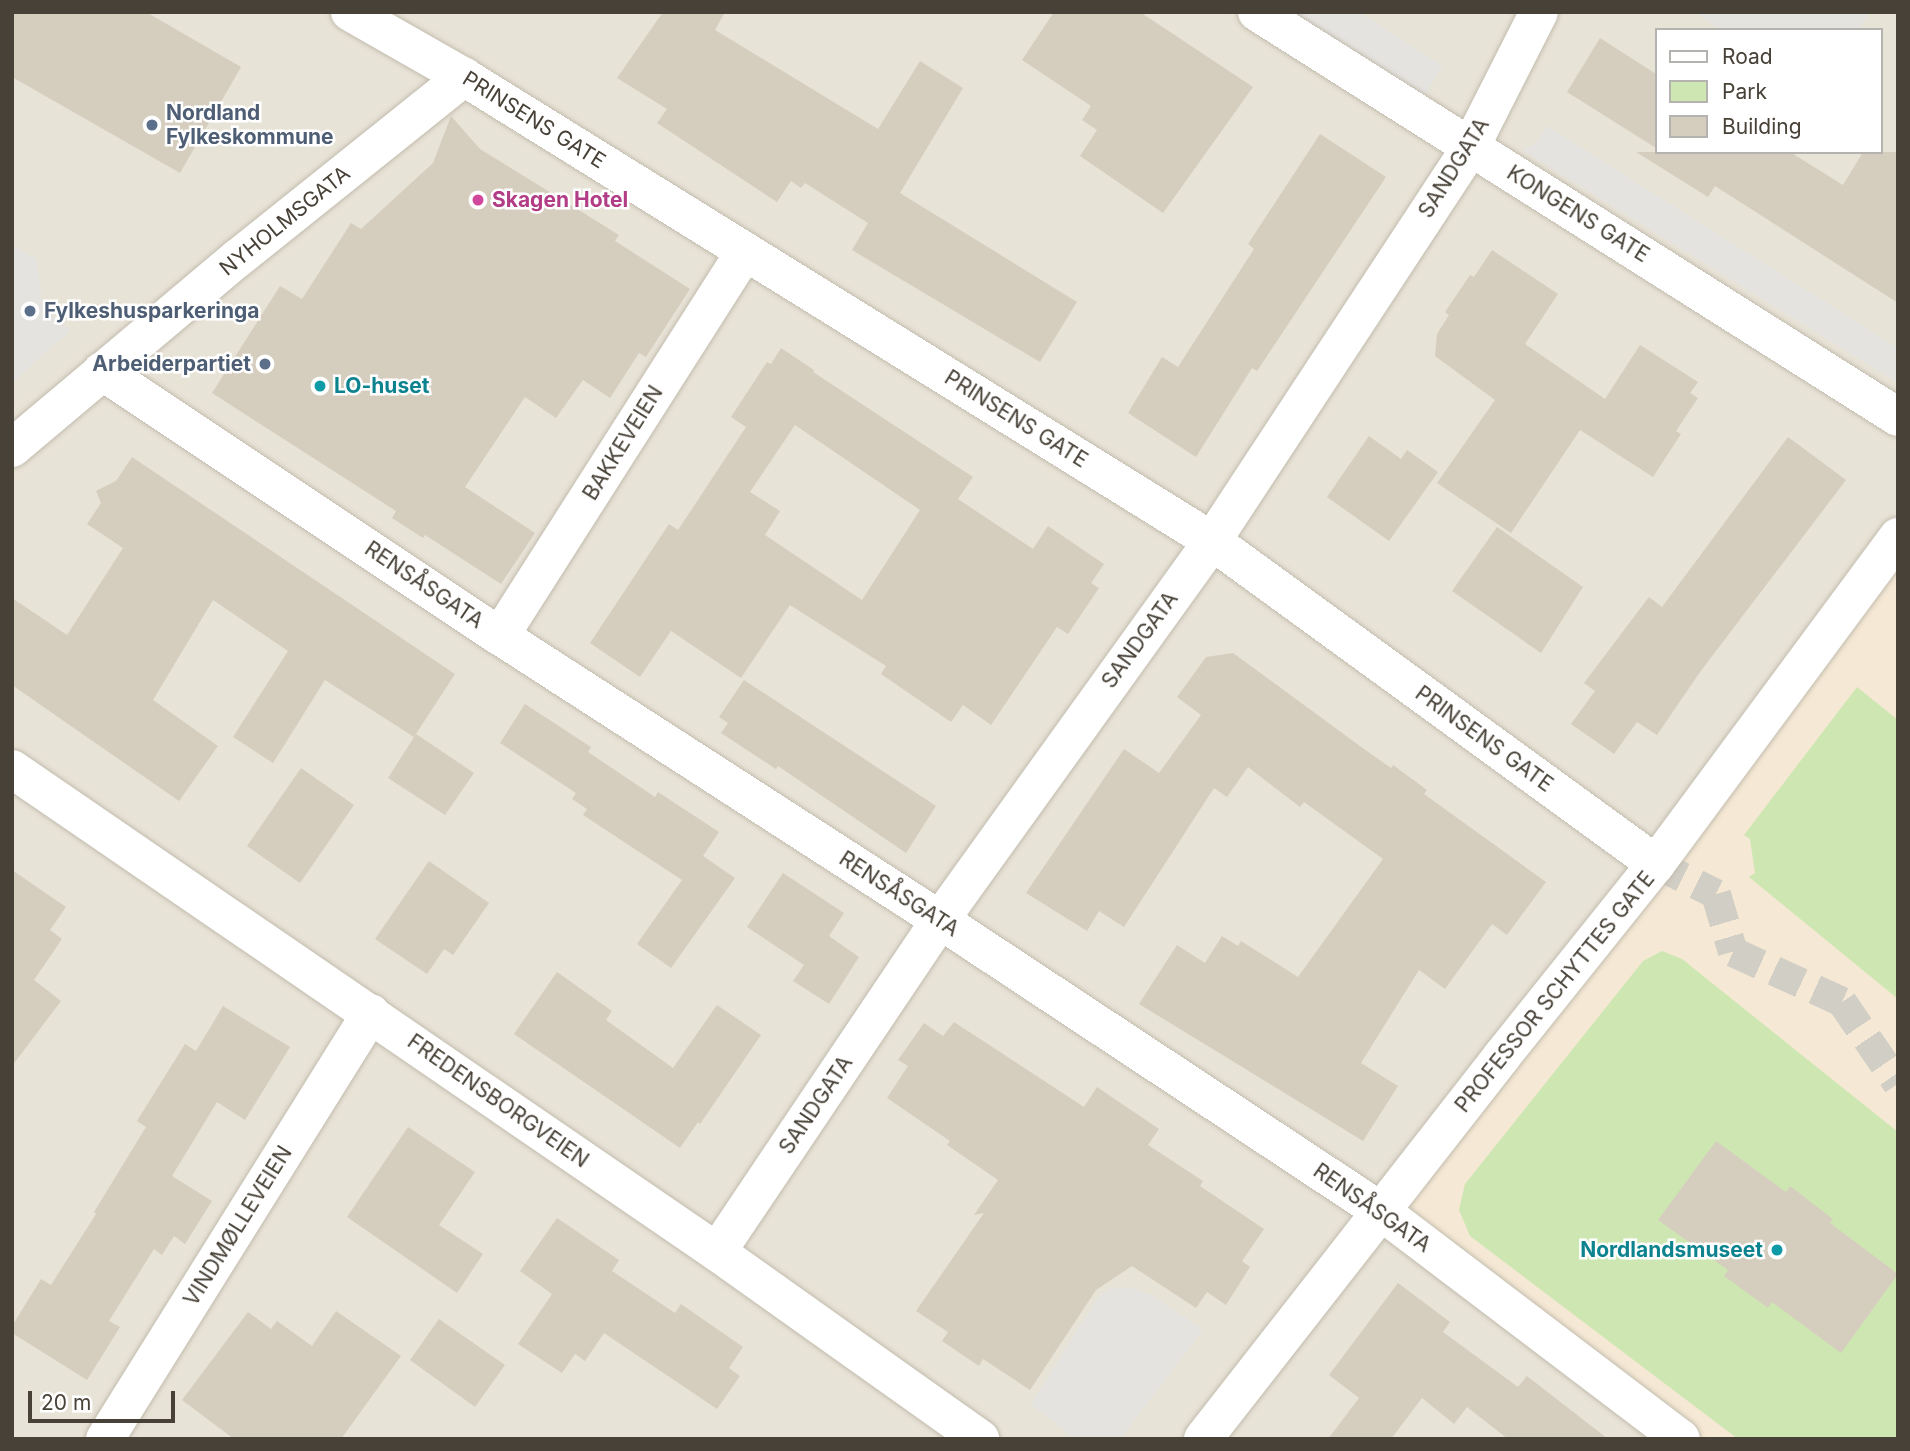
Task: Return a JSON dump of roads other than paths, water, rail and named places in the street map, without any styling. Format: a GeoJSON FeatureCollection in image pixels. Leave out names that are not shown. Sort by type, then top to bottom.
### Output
{"type":"FeatureCollection","features":[{"type":"Feature","properties":{"kind":"street","name":"PRINSENS GATE"},"geometry":{"type":"LineString","coordinates":[[350,12],[464,77],[1212,541],[1656,864]]}},
{"type":"Feature","properties":{"kind":"street","name":"KONGENS GATE"},"geometry":{"type":"LineString","coordinates":[[1258,12],[1898,417]]}},
{"type":"Feature","properties":{"kind":"street","name":"SANDGATA"},"geometry":{"type":"LineString","coordinates":[[717,1252],[940,920],[1212,541],[1471,146],[1539,12]]}},
{"type":"Feature","properties":{"kind":"street","name":"NYHOLMSGATA"},"geometry":{"type":"LineString","coordinates":[[12,448],[102,371],[464,77]]}},
{"type":"Feature","properties":{"kind":"street","name":"BAKKEVEIEN"},"geometry":{"type":"LineString","coordinates":[[500,636],[744,251]]}},
{"type":"Feature","properties":{"kind":"street","name":"RENSÅSGATA"},"geometry":{"type":"LineString","coordinates":[[102,371],[500,636],[940,920],[1382,1212],[1681,1439]]}},
{"type":"Feature","properties":{"kind":"street","name":"PROFESSOR SCHYTTES GATE"},"geometry":{"type":"LineString","coordinates":[[1203,1439],[1510,1045],[1656,864],[1898,537]]}},
{"type":"Feature","properties":{"kind":"street","name":"FREDENSBORGVEIEN"},"geometry":{"type":"LineString","coordinates":[[12,769],[717,1252],[980,1439]]}},
{"type":"Feature","properties":{"kind":"street","name":"VINDMØLLEVEIEN"},"geometry":{"type":"LineString","coordinates":[[106,1439],[371,1013]]}},
{"type":"Feature","properties":{"kind":"tunnel"},"geometry":{"type":"LineString","coordinates":[[1656,864],[1716,894],[1733,952],[1842,1002],[1898,1084]]}},
{"type":"Feature","properties":{"kind":"place","name":"Nordland Fylkeskommune"},"geometry":{"type":"Point","coordinates":[152,125]}},
{"type":"Feature","properties":{"kind":"place","name":"Skagen Hotel"},"geometry":{"type":"Point","coordinates":[478,200]}},
{"type":"Feature","properties":{"kind":"place","name":"Fylkeshusparkeringa"},"geometry":{"type":"Point","coordinates":[30,311]}},
{"type":"Feature","properties":{"kind":"place","name":"Arbeiderpartiet"},"geometry":{"type":"Point","coordinates":[265,364]}},
{"type":"Feature","properties":{"kind":"place","name":"LO-huset"},"geometry":{"type":"Point","coordinates":[320,386]}},
{"type":"Feature","properties":{"kind":"place","name":"Nordlandsmuseet"},"geometry":{"type":"Point","coordinates":[1777,1250]}}]}
